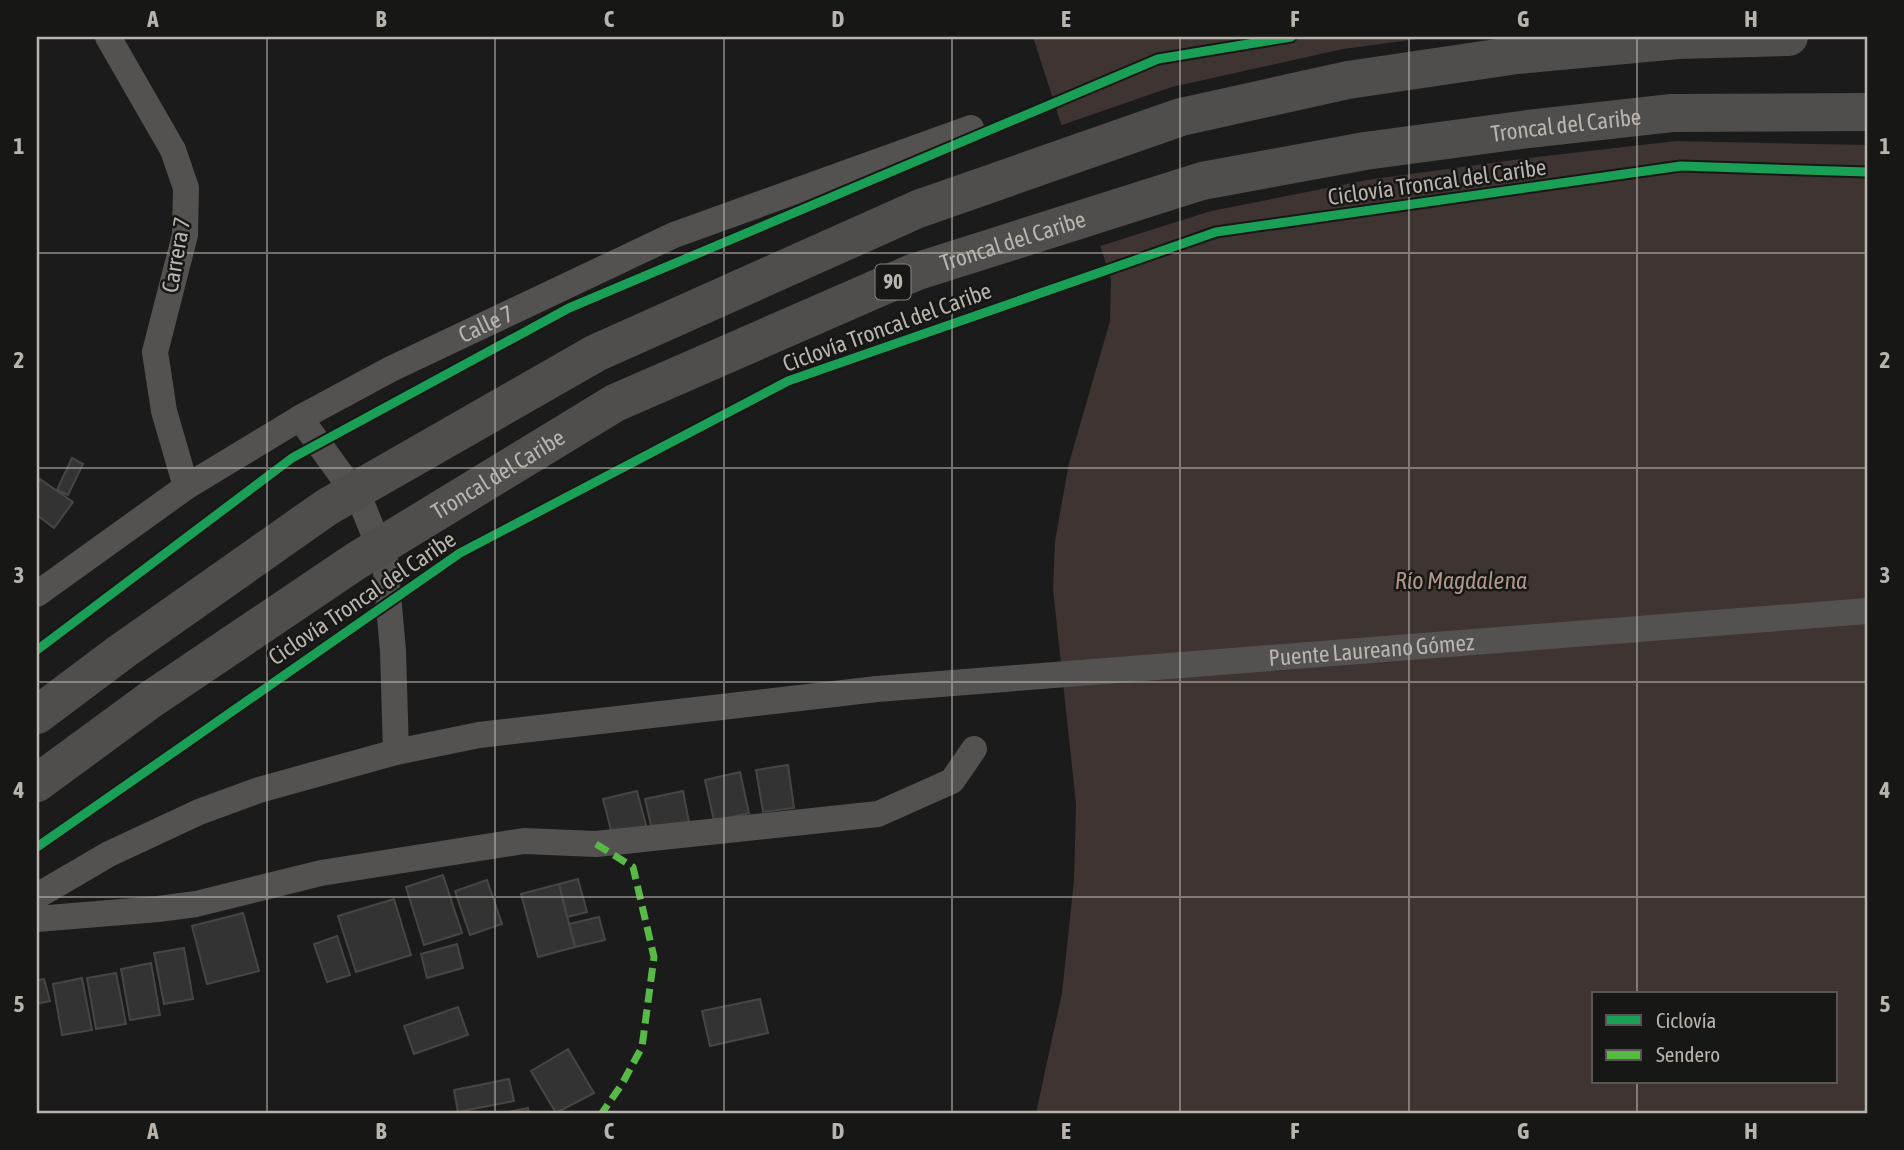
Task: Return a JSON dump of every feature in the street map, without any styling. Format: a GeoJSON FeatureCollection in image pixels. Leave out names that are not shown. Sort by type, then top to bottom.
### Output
{"type":"FeatureCollection","features":[{"type":"Feature","properties":{"kind":"highway","name":"90"},"geometry":{"type":"LineString","coordinates":[[37,715],[121,652],[327,507],[596,353],[918,209],[1181,117],[1348,80],[1517,55],[1678,40],[1789,37]]}},
{"type":"Feature","properties":{"kind":"highway","name":"Troncal del Caribe"},"geometry":{"type":"LineString","coordinates":[[37,783],[150,700],[356,561],[615,403],[915,272],[1202,181],[1365,152],[1540,127],[1672,113],[1867,111]]}},
{"type":"Feature","properties":{"kind":"street","name":"Carrera 7"},"geometry":{"type":"LineString","coordinates":[[108,37],[173,150],[186,188],[185,235],[155,352],[164,411],[186,487]]}},
{"type":"Feature","properties":{"kind":"street","name":"Calle 7"},"geometry":{"type":"LineString","coordinates":[[37,594],[186,487],[300,418],[391,369],[674,235],[971,128]]}},
{"type":"Feature","properties":{"kind":"street"},"geometry":{"type":"LineString","coordinates":[[300,418],[361,502],[386,561],[393,652],[396,752]]}},
{"type":"Feature","properties":{"kind":"street","name":"Puente Laureano Gómez"},"geometry":{"type":"LineString","coordinates":[[37,895],[108,854],[199,812],[259,790],[396,752],[480,736],[877,689],[1867,611]]}},
{"type":"Feature","properties":{"kind":"street"},"geometry":{"type":"LineString","coordinates":[[37,919],[195,904],[321,873],[524,841],[596,844],[878,814],[953,781],[974,749]]}},
{"type":"Feature","properties":{"kind":"water","name":"Río Magdalena"},"geometry":{"type":"Polygon","coordinates":[[[1033,37],[1867,37],[1867,1113],[1036,1113],[1062,993],[1074,880],[1076,804],[1053,589],[1055,541],[1069,463],[1110,321],[1111,279],[1033,37]]]}},
{"type":"Feature","properties":{"kind":"pier"},"geometry":{"type":"Polygon","coordinates":[[[1433,37],[1867,37],[1867,145],[1676,141],[1528,158],[1367,180],[1211,211],[1097,247],[1059,126],[1172,87],[1343,49],[1433,37]]]}},
{"type":"Feature","properties":{"kind":"building"},"geometry":{"type":"Polygon","coordinates":[[[72,458],[83,464],[68,495],[57,490],[72,458]]]}},
{"type":"Feature","properties":{"kind":"building"},"geometry":{"type":"Polygon","coordinates":[[[40,479],[73,502],[54,528],[37,515],[37,484],[40,479]]]}},
{"type":"Feature","properties":{"kind":"building"},"geometry":{"type":"Polygon","coordinates":[[[788,765],[794,808],[763,812],[756,770],[788,765]]]}},
{"type":"Feature","properties":{"kind":"building"},"geometry":{"type":"Polygon","coordinates":[[[740,772],[749,813],[714,821],[705,780],[740,772]]]}},
{"type":"Feature","properties":{"kind":"building"},"geometry":{"type":"Polygon","coordinates":[[[637,791],[647,829],[613,838],[603,799],[637,791]]]}},
{"type":"Feature","properties":{"kind":"building"},"geometry":{"type":"Polygon","coordinates":[[[683,791],[689,822],[652,830],[645,799],[683,791]]]}},
{"type":"Feature","properties":{"kind":"building"},"geometry":{"type":"Polygon","coordinates":[[[443,875],[462,933],[424,945],[406,887],[443,875]]]}},
{"type":"Feature","properties":{"kind":"building"},"geometry":{"type":"Polygon","coordinates":[[[578,879],[587,912],[567,917],[559,884],[578,879]]]}},
{"type":"Feature","properties":{"kind":"building"},"geometry":{"type":"Polygon","coordinates":[[[487,880],[502,924],[470,935],[455,891],[487,880]]]}},
{"type":"Feature","properties":{"kind":"building"},"geometry":{"type":"Polygon","coordinates":[[[559,884],[575,947],[538,957],[521,894],[559,884]]]}},
{"type":"Feature","properties":{"kind":"building"},"geometry":{"type":"Polygon","coordinates":[[[394,899],[411,955],[356,972],[338,916],[394,899]]]}},
{"type":"Feature","properties":{"kind":"building"},"geometry":{"type":"Polygon","coordinates":[[[243,913],[259,971],[207,984],[192,926],[243,913]]]}},
{"type":"Feature","properties":{"kind":"building"},"geometry":{"type":"Polygon","coordinates":[[[599,917],[605,940],[575,947],[569,924],[599,917]]]}},
{"type":"Feature","properties":{"kind":"building"},"geometry":{"type":"Polygon","coordinates":[[[337,936],[350,975],[327,982],[314,944],[337,936]]]}},
{"type":"Feature","properties":{"kind":"building"},"geometry":{"type":"Polygon","coordinates":[[[457,944],[463,968],[427,978],[421,954],[457,944]]]}},
{"type":"Feature","properties":{"kind":"building"},"geometry":{"type":"Polygon","coordinates":[[[184,948],[193,999],[164,1004],[154,953],[184,948]]]}},
{"type":"Feature","properties":{"kind":"building"},"geometry":{"type":"Polygon","coordinates":[[[151,963],[160,1015],[130,1020],[121,969],[151,963]]]}},
{"type":"Feature","properties":{"kind":"building"},"geometry":{"type":"Polygon","coordinates":[[[116,973],[126,1024],[96,1029],[87,978],[116,973]]]}},
{"type":"Feature","properties":{"kind":"building"},"geometry":{"type":"Polygon","coordinates":[[[82,978],[92,1030],[62,1035],[53,984],[82,978]]]}},
{"type":"Feature","properties":{"kind":"building"},"geometry":{"type":"Polygon","coordinates":[[[44,979],[50,1001],[37,1004],[37,980],[44,979]]]}},
{"type":"Feature","properties":{"kind":"building"},"geometry":{"type":"Polygon","coordinates":[[[760,999],[768,1033],[710,1046],[702,1011],[760,999]]]}},
{"type":"Feature","properties":{"kind":"building"},"geometry":{"type":"Polygon","coordinates":[[[458,1007],[468,1035],[414,1054],[404,1026],[458,1007]]]}},
{"type":"Feature","properties":{"kind":"building"},"geometry":{"type":"Polygon","coordinates":[[[568,1049],[594,1093],[556,1113],[531,1071],[568,1049]]]}},
{"type":"Feature","properties":{"kind":"building"},"geometry":{"type":"Polygon","coordinates":[[[509,1079],[514,1101],[458,1112],[454,1090],[509,1079]]]}},
{"type":"Feature","properties":{"kind":"building"},"geometry":{"type":"Polygon","coordinates":[[[528,1108],[529,1113],[503,1113],[528,1108]]]}},
{"type":"Feature","properties":{"kind":"marked path"},"geometry":{"type":"LineString","coordinates":[[596,844],[633,867],[654,957],[642,1047],[602,1113]]}},
{"type":"Feature","properties":{"kind":"cycle path"},"geometry":{"type":"LineString","coordinates":[[37,650],[292,458],[569,308],[1158,59],[1291,37]]}},
{"type":"Feature","properties":{"kind":"cycle path","name":"Ciclovía Troncal del Caribe"},"geometry":{"type":"LineString","coordinates":[[37,847],[460,553],[788,381],[1216,232],[1681,166],[1867,172]]}}]}
